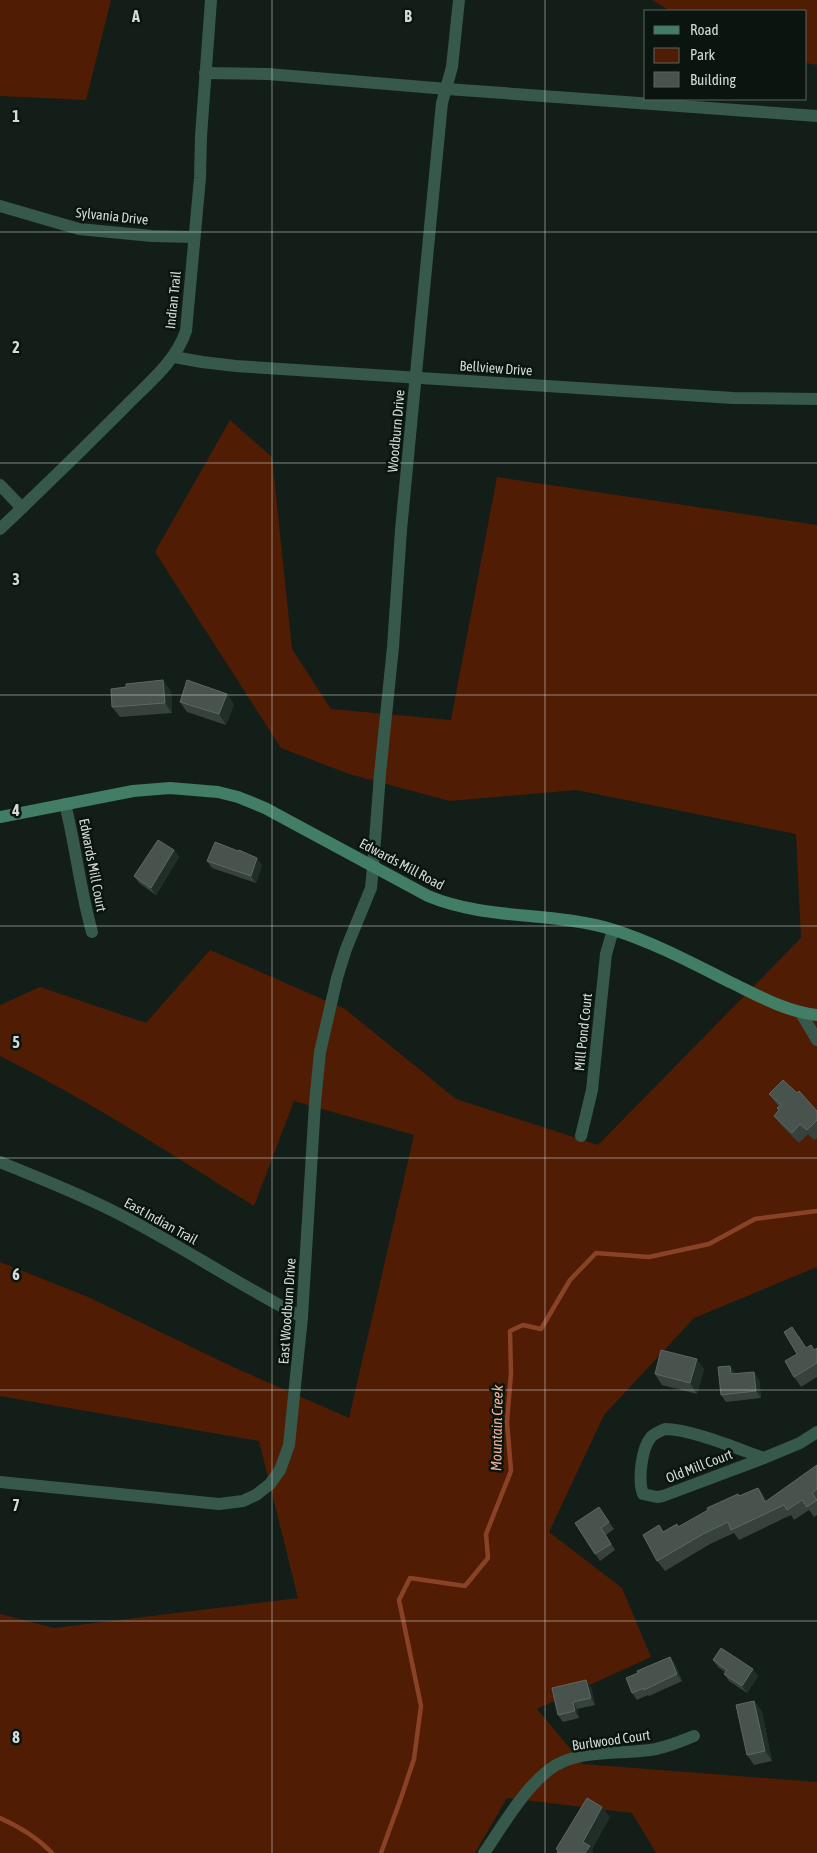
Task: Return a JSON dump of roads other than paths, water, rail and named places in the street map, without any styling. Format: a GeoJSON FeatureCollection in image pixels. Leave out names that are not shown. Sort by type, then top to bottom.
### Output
{"type":"FeatureCollection","features":[{"type":"Feature","properties":{"kind":"street","name":"Indian Trail"},"geometry":{"type":"LineString","coordinates":[[0,529],[174,357],[186,331],[200,178],[201,136],[211,0]]}},
{"type":"Feature","properties":{"kind":"street","name":"Woodburn Drive"},"geometry":{"type":"LineString","coordinates":[[374,867],[380,774],[440,123],[442,103],[448,89],[452,67],[459,0]]}},
{"type":"Feature","properties":{"kind":"street"},"geometry":{"type":"LineString","coordinates":[[206,73],[268,74],[817,116]]}},
{"type":"Feature","properties":{"kind":"street","name":"Sylvania Drive"},"geometry":{"type":"LineString","coordinates":[[0,206],[79,230],[152,236],[194,237]]}},
{"type":"Feature","properties":{"kind":"street","name":"Bellview Drive"},"geometry":{"type":"LineString","coordinates":[[174,357],[236,366],[343,371],[416,378],[733,398],[817,398]]}},
{"type":"Feature","properties":{"kind":"street"},"geometry":{"type":"LineString","coordinates":[[0,485],[22,508]]}},
{"type":"Feature","properties":{"kind":"street","name":"Edwards Mill Road"},"geometry":{"type":"LineString","coordinates":[[0,817],[154,788],[188,788],[218,792],[238,797],[265,808],[428,896],[458,907],[501,914],[564,920],[613,930],[664,949],[767,1000],[801,1013],[817,1015]]}},
{"type":"Feature","properties":{"kind":"street","name":"Edwards Mill Court"},"geometry":{"type":"LineString","coordinates":[[65,804],[72,829],[84,904],[92,932]]}},
{"type":"Feature","properties":{"kind":"street","name":"East Woodburn Drive"},"geometry":{"type":"LineString","coordinates":[[0,1482],[219,1504],[236,1503],[256,1495],[270,1484],[280,1470],[287,1455],[296,1393],[320,1052],[337,978],[346,949],[371,888],[374,867]]}},
{"type":"Feature","properties":{"kind":"street","name":"Mill Pond Court"},"geometry":{"type":"LineString","coordinates":[[581,1136],[592,1090],[606,954],[613,930]]}},
{"type":"Feature","properties":{"kind":"street"},"geometry":{"type":"LineString","coordinates":[[801,1013],[817,1040]]}},
{"type":"Feature","properties":{"kind":"street","name":"East Indian Trail"},"geometry":{"type":"LineString","coordinates":[[0,1162],[115,1212],[167,1240],[264,1298],[302,1317]]}},
{"type":"Feature","properties":{"kind":"street","name":"Old Mill Court"},"geometry":{"type":"LineString","coordinates":[[764,1458],[698,1436],[674,1429],[665,1429],[657,1432],[649,1440],[643,1457],[640,1486],[643,1494],[662,1496],[764,1458],[800,1443],[817,1432]]}},
{"type":"Feature","properties":{"kind":"street","name":"Burlwood Court"},"geometry":{"type":"LineString","coordinates":[[484,1853],[512,1812],[535,1783],[557,1765],[584,1756],[663,1747],[694,1736]]}},
{"type":"Feature","properties":{"kind":"waterway","name":"Mountain Creek"},"geometry":{"type":"LineString","coordinates":[[381,1853],[414,1759],[421,1706],[399,1600],[410,1578],[465,1586],[488,1558],[486,1534],[511,1471],[507,1422],[511,1373],[510,1331],[523,1325],[541,1329],[570,1280],[596,1253],[649,1257],[709,1244],[755,1219],[817,1211]]}},
{"type":"Feature","properties":{"kind":"waterway","name":"Mountain Creek"},"geometry":{"type":"LineString","coordinates":[[0,1818],[28,1833],[52,1853]]}}]}
